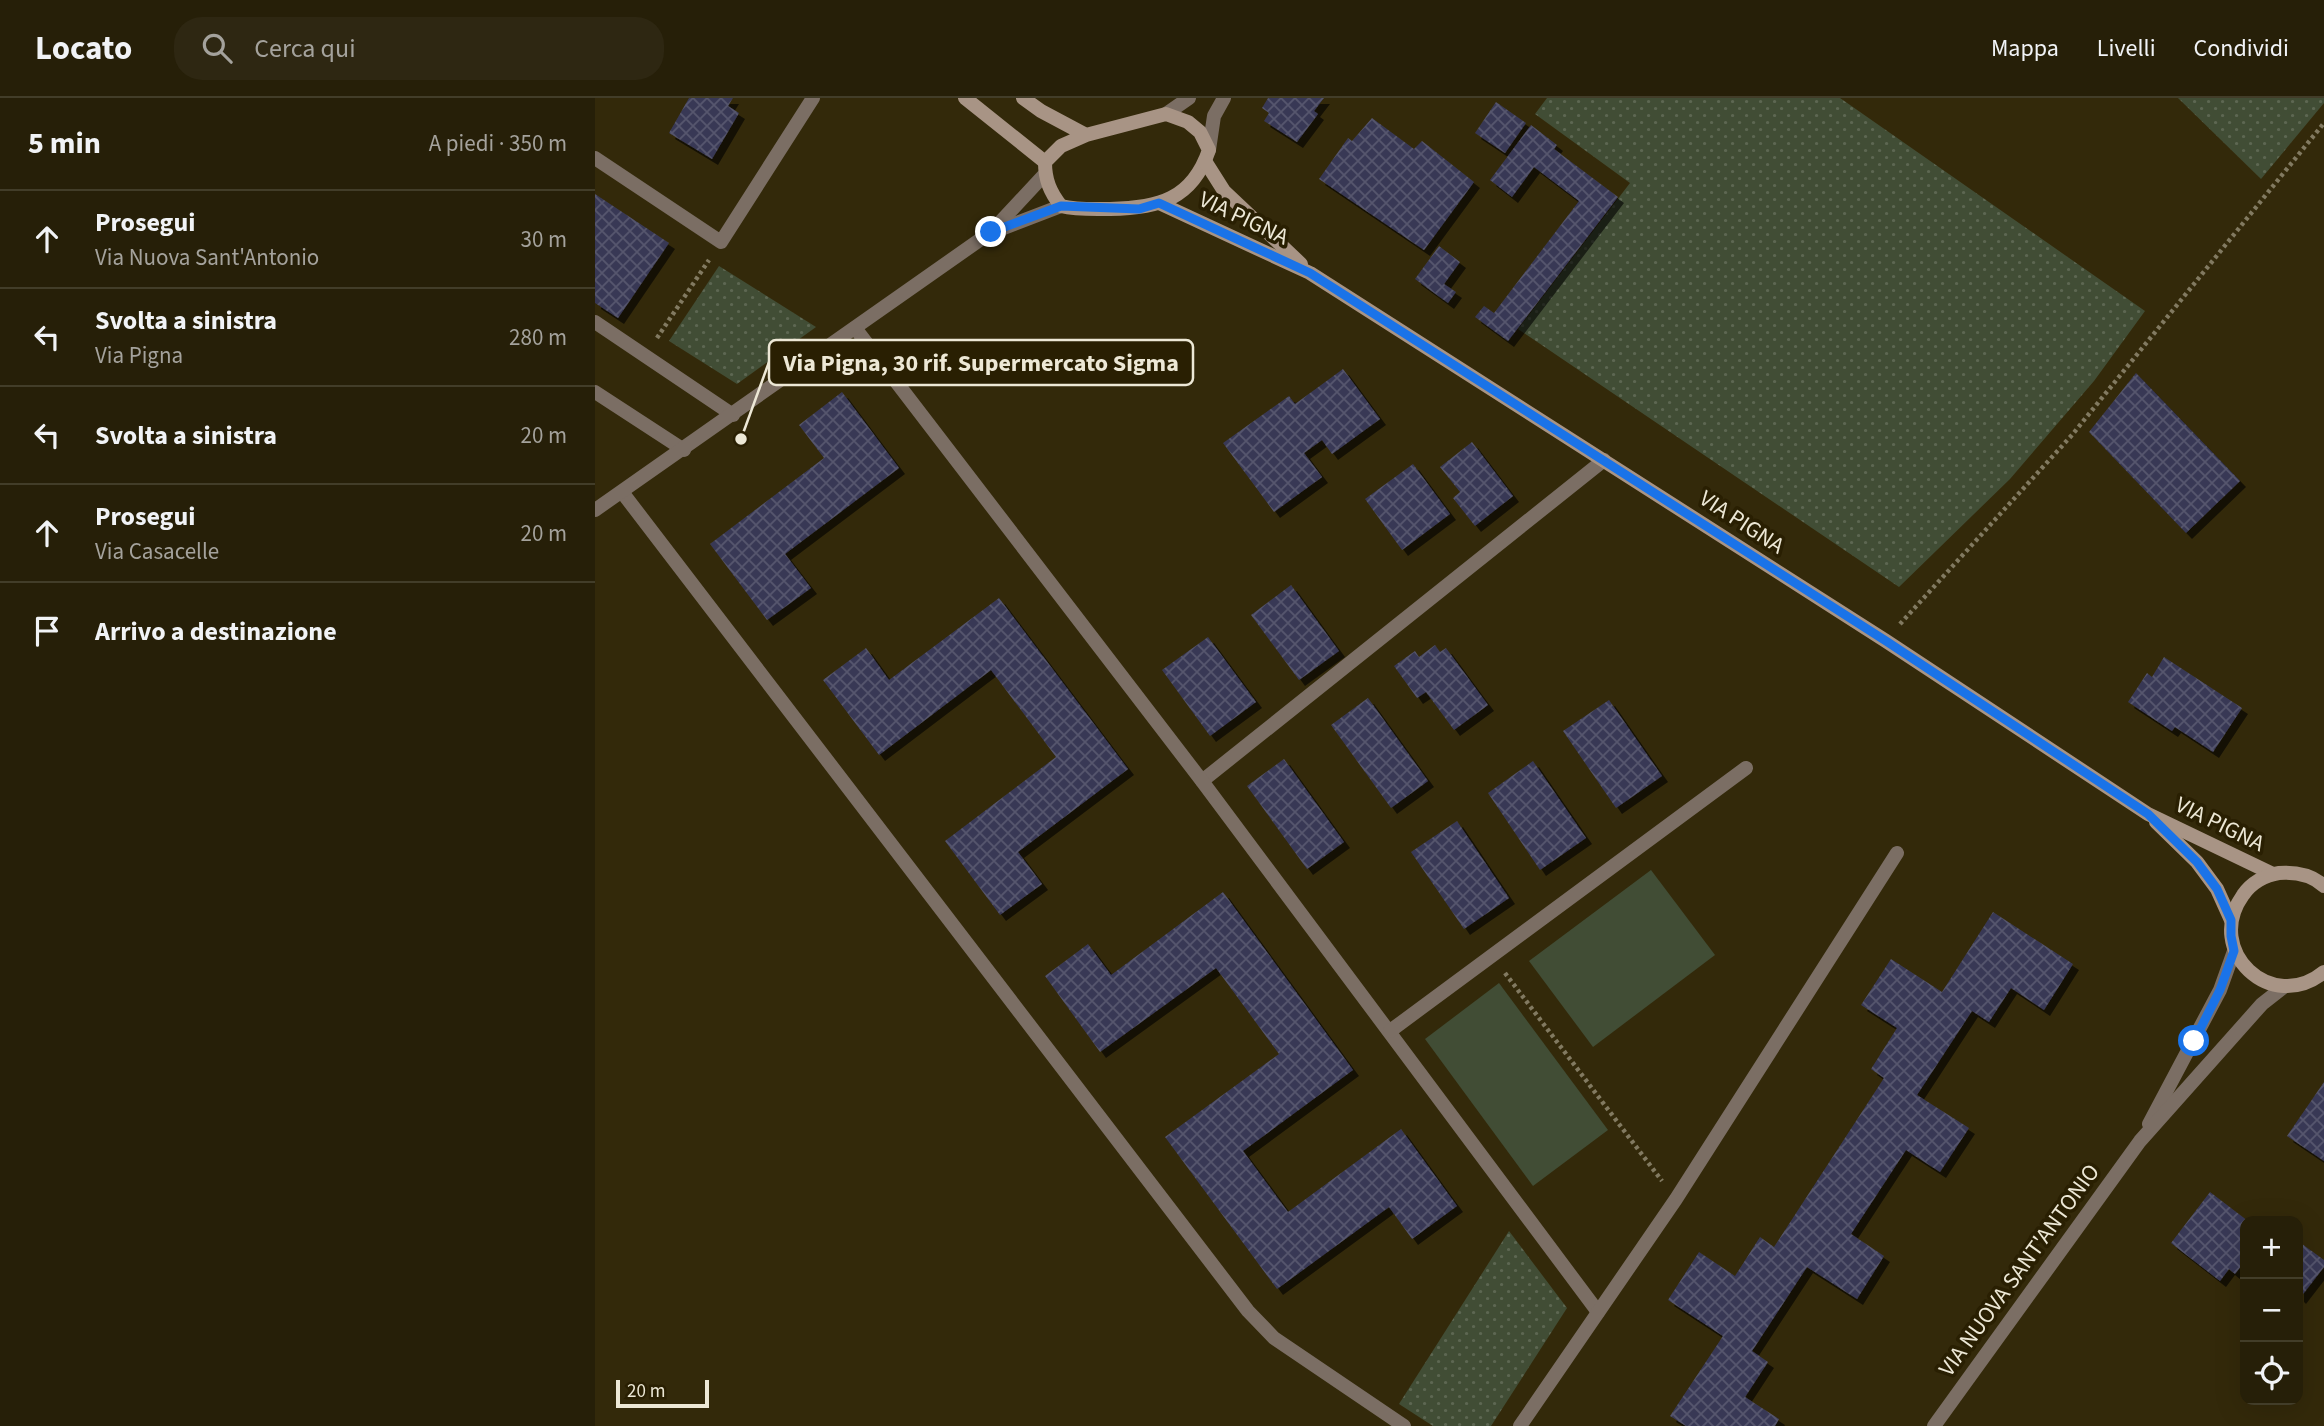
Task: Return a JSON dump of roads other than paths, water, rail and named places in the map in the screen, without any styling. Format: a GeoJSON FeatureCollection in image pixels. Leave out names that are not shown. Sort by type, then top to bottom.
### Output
{"type":"FeatureCollection","features":[{"type":"Feature","properties":{"kind":"main road"},"geometry":{"type":"LineString","coordinates":[[965,98],[1045,168],[1051,193],[1061,206],[1139,209],[1159,203],[1189,186],[1202,170],[1207,156]]}},
{"type":"Feature","properties":{"kind":"main road"},"geometry":{"type":"LineString","coordinates":[[1023,98],[1086,135]]}},
{"type":"Feature","properties":{"kind":"main road"},"geometry":{"type":"LineString","coordinates":[[1045,168],[1061,146],[1086,135],[1166,114]]}},
{"type":"Feature","properties":{"kind":"main road","name":"VIA PIGNA"},"geometry":{"type":"LineString","coordinates":[[1166,114],[1188,122],[1200,132],[1207,156],[1224,191],[1310,273]]}},
{"type":"Feature","properties":{"kind":"main road","name":"VIA PIGNA"},"geometry":{"type":"LineString","coordinates":[[1159,203],[1310,273],[1886,641],[2148,814],[2273,874]]}},
{"type":"Feature","properties":{"kind":"main road","name":"VIA PIGNA"},"geometry":{"type":"LineString","coordinates":[[2148,814],[2197,862],[2217,889],[2231,920]]}},
{"type":"Feature","properties":{"kind":"main road","name":"VIA PIGNA"},"geometry":{"type":"LineString","coordinates":[[2234,951],[2231,920],[2236,904],[2258,881],[2273,874],[2289,872],[2305,875],[2324,886]]}},
{"type":"Feature","properties":{"kind":"main road"},"geometry":{"type":"LineString","coordinates":[[2234,951],[2243,965],[2270,984],[2301,984],[2322,976]]}},
{"type":"Feature","properties":{"kind":"street"},"geometry":{"type":"LineString","coordinates":[[595,158],[721,242],[813,98]]}},
{"type":"Feature","properties":{"kind":"street"},"geometry":{"type":"LineString","coordinates":[[1166,114],[1189,98]]}},
{"type":"Feature","properties":{"kind":"street"},"geometry":{"type":"LineString","coordinates":[[1207,156],[1214,116],[1224,98]]}},
{"type":"Feature","properties":{"kind":"street"},"geometry":{"type":"LineString","coordinates":[[595,510],[991,232],[1045,168]]}},
{"type":"Feature","properties":{"kind":"street"},"geometry":{"type":"LineString","coordinates":[[991,232],[1061,206]]}},
{"type":"Feature","properties":{"kind":"street"},"geometry":{"type":"LineString","coordinates":[[595,321],[733,415]]}},
{"type":"Feature","properties":{"kind":"street"},"geometry":{"type":"LineString","coordinates":[[855,328],[1202,781],[1598,1312]]}},
{"type":"Feature","properties":{"kind":"street"},"geometry":{"type":"LineString","coordinates":[[595,392],[684,450]]}},
{"type":"Feature","properties":{"kind":"street"},"geometry":{"type":"LineString","coordinates":[[1202,781],[1604,460]]}},
{"type":"Feature","properties":{"kind":"street"},"geometry":{"type":"LineString","coordinates":[[622,492],[1248,1311],[1274,1338],[1404,1426]]}},
{"type":"Feature","properties":{"kind":"street"},"geometry":{"type":"LineString","coordinates":[[1390,1031],[1746,768]]}},
{"type":"Feature","properties":{"kind":"street"},"geometry":{"type":"LineString","coordinates":[[1520,1426],[1676,1199],[1897,853]]}},
{"type":"Feature","properties":{"kind":"street","name":"VIA NUOVA SANT'ANTONIO"},"geometry":{"type":"LineString","coordinates":[[2140,1140],[2220,990],[2234,951]]}},
{"type":"Feature","properties":{"kind":"street","name":"VIA NUOVA SANT'ANTONIO"},"geometry":{"type":"LineString","coordinates":[[1934,1426],[2140,1140],[2262,1004],[2285,986]]}},
{"type":"Feature","properties":{"kind":"place","name":"Via Pigna, 30 rif. Supermercato Sigma"},"geometry":{"type":"Point","coordinates":[741,439]}}]}
